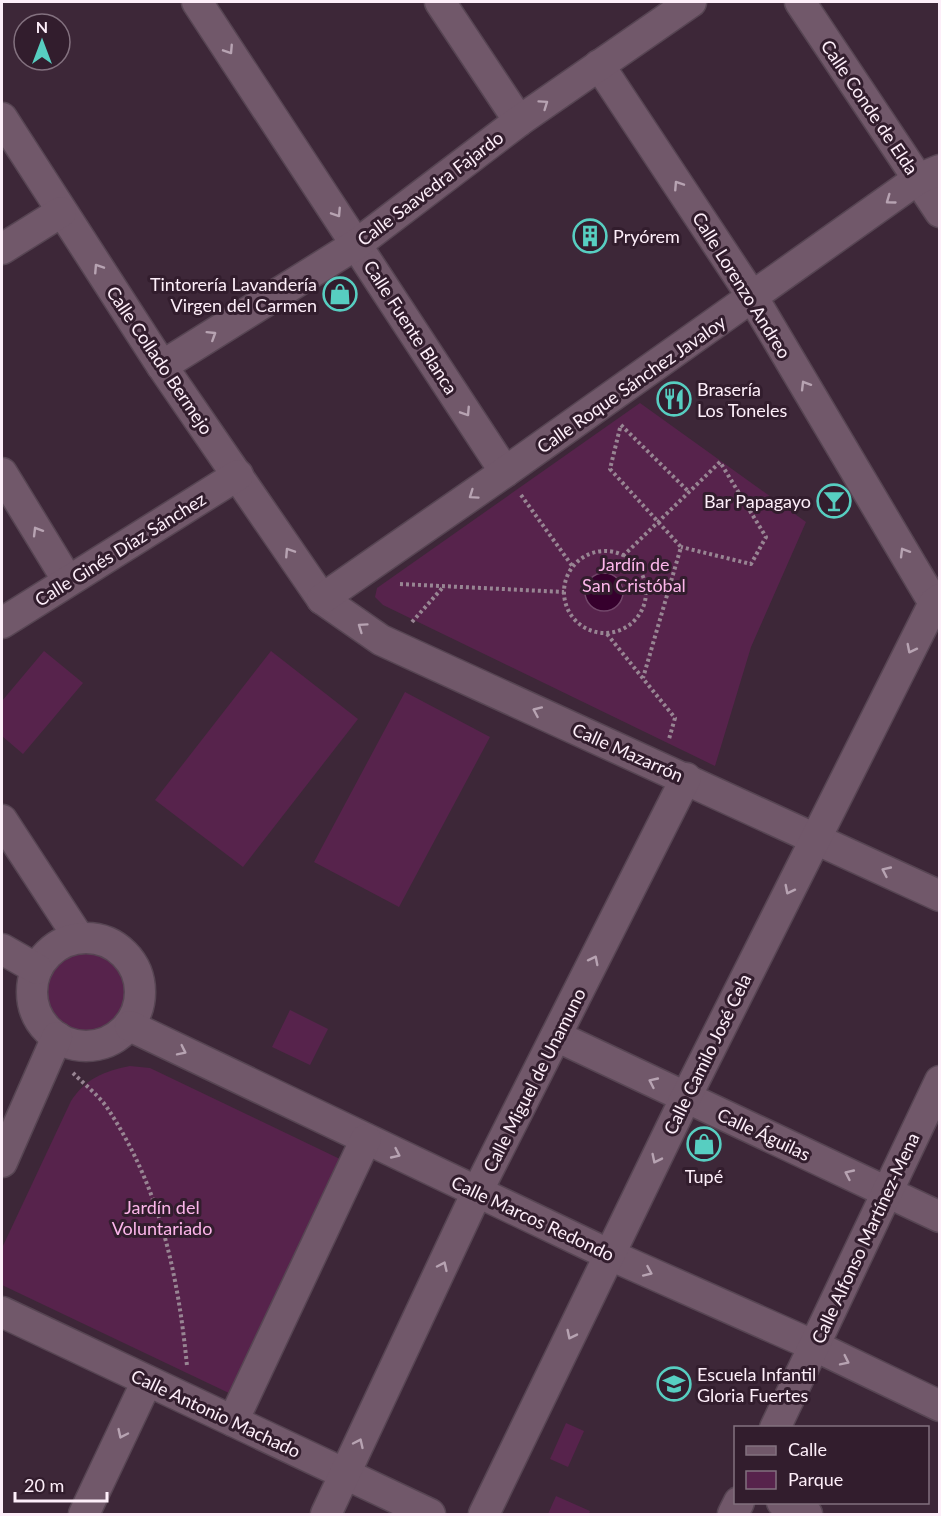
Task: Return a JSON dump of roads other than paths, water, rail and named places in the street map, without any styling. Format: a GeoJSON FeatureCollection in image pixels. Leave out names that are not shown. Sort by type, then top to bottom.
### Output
{"type":"FeatureCollection","features":[{"type":"Feature","properties":{"kind":"street","name":"Calle Fuente Blanca"},"geometry":{"type":"LineString","coordinates":[[197,2],[506,472]]}},
{"type":"Feature","properties":{"kind":"street"},"geometry":{"type":"LineString","coordinates":[[440,2],[519,121]]}},
{"type":"Feature","properties":{"kind":"street","name":"Calle Saavedra Fajardo"},"geometry":{"type":"LineString","coordinates":[[162,366],[357,244],[519,121],[691,2]]}},
{"type":"Feature","properties":{"kind":"street","name":"Calle Conde de Elda"},"geometry":{"type":"LineString","coordinates":[[800,2],[929,174],[939,212]]}},
{"type":"Feature","properties":{"kind":"street","name":"Calle Lorenzo Andreo"},"geometry":{"type":"LineString","coordinates":[[599,65],[753,298],[937,601]]}},
{"type":"Feature","properties":{"kind":"street","name":"Calle Collado Bermejo"},"geometry":{"type":"LineString","coordinates":[[2,118],[162,366],[322,600]]}},
{"type":"Feature","properties":{"kind":"street","name":"Calle Roque Sánchez Javaloy"},"geometry":{"type":"LineString","coordinates":[[322,600],[506,472],[613,413],[753,298],[929,174]]}},
{"type":"Feature","properties":{"kind":"street"},"geometry":{"type":"LineString","coordinates":[[2,249],[62,212]]}},
{"type":"Feature","properties":{"kind":"street"},"geometry":{"type":"LineString","coordinates":[[2,473],[68,581]]}},
{"type":"Feature","properties":{"kind":"street","name":"Calle Ginés Díaz Sánchez"},"geometry":{"type":"LineString","coordinates":[[2,623],[238,475]]}},
{"type":"Feature","properties":{"kind":"street","name":"Calle Mazarrón"},"geometry":{"type":"LineString","coordinates":[[322,600],[381,640],[939,896]]}},
{"type":"Feature","properties":{"kind":"street","name":"Calle Camilo José Cela"},"geometry":{"type":"LineString","coordinates":[[484,1515],[686,1097],[815,838],[937,601]]}},
{"type":"Feature","properties":{"kind":"street","name":"Calle Miguel de Unamuno"},"geometry":{"type":"LineString","coordinates":[[326,1515],[477,1192],[556,1036],[673,773]]}},
{"type":"Feature","properties":{"kind":"street"},"geometry":{"type":"LineString","coordinates":[[2,820],[79,938]]}},
{"type":"Feature","properties":{"kind":"street"},"geometry":{"type":"LineString","coordinates":[[2,1162],[54,1045],[33,1003],[32,986],[37,969],[47,954],[62,943],[79,938],[98,939],[115,945],[129,957],[138,973],[141,991],[138,1009],[130,1026],[116,1038],[100,1045],[82,1046],[65,1042],[54,1045]]}},
{"type":"Feature","properties":{"kind":"street"},"geometry":{"type":"LineString","coordinates":[[2,949],[37,969]]}},
{"type":"Feature","properties":{"kind":"street","name":"Calle Marcos Redondo"},"geometry":{"type":"LineString","coordinates":[[130,1026],[610,1255],[814,1346],[939,1406]]}},
{"type":"Feature","properties":{"kind":"street","name":"Calle Águilas"},"geometry":{"type":"LineString","coordinates":[[556,1036],[939,1217]]}},
{"type":"Feature","properties":{"kind":"street","name":"Calle Alfonso Martínez-Mena"},"geometry":{"type":"LineString","coordinates":[[776,1426],[939,1081]]}},
{"type":"Feature","properties":{"kind":"street"},"geometry":{"type":"LineString","coordinates":[[233,1421],[366,1139]]}},
{"type":"Feature","properties":{"kind":"street","name":"Calle Antonio Machado"},"geometry":{"type":"LineString","coordinates":[[2,1312],[430,1515]]}},
{"type":"Feature","properties":{"kind":"street"},"geometry":{"type":"LineString","coordinates":[[84,1515],[147,1381]]}},
{"type":"Feature","properties":{"kind":"street"},"geometry":{"type":"LineString","coordinates":[[784,1504],[807,1515]]}},
{"type":"Feature","properties":{"kind":"place","name":"Pryórem"},"geometry":{"type":"Point","coordinates":[590,236]}},
{"type":"Feature","properties":{"kind":"place","name":"Tintorería Lavandería Virgen del Carmen"},"geometry":{"type":"Point","coordinates":[340,294]}},
{"type":"Feature","properties":{"kind":"place","name":"Brasería Los Toneles"},"geometry":{"type":"Point","coordinates":[674,399]}},
{"type":"Feature","properties":{"kind":"place","name":"Bar Papagayo"},"geometry":{"type":"Point","coordinates":[834,501]}},
{"type":"Feature","properties":{"kind":"place","name":"Tupé"},"geometry":{"type":"Point","coordinates":[704,1144]}},
{"type":"Feature","properties":{"kind":"place","name":"Escuela Infantil Gloria Fuertes"},"geometry":{"type":"Point","coordinates":[674,1384]}},
{"type":"Feature","properties":{"kind":"park label","name":"Jardín de San Cristóbal"},"geometry":{"type":"Point","coordinates":[634,574]}},
{"type":"Feature","properties":{"kind":"park label","name":"Jardín del Voluntariado"},"geometry":{"type":"Point","coordinates":[162,1217]}}]}
